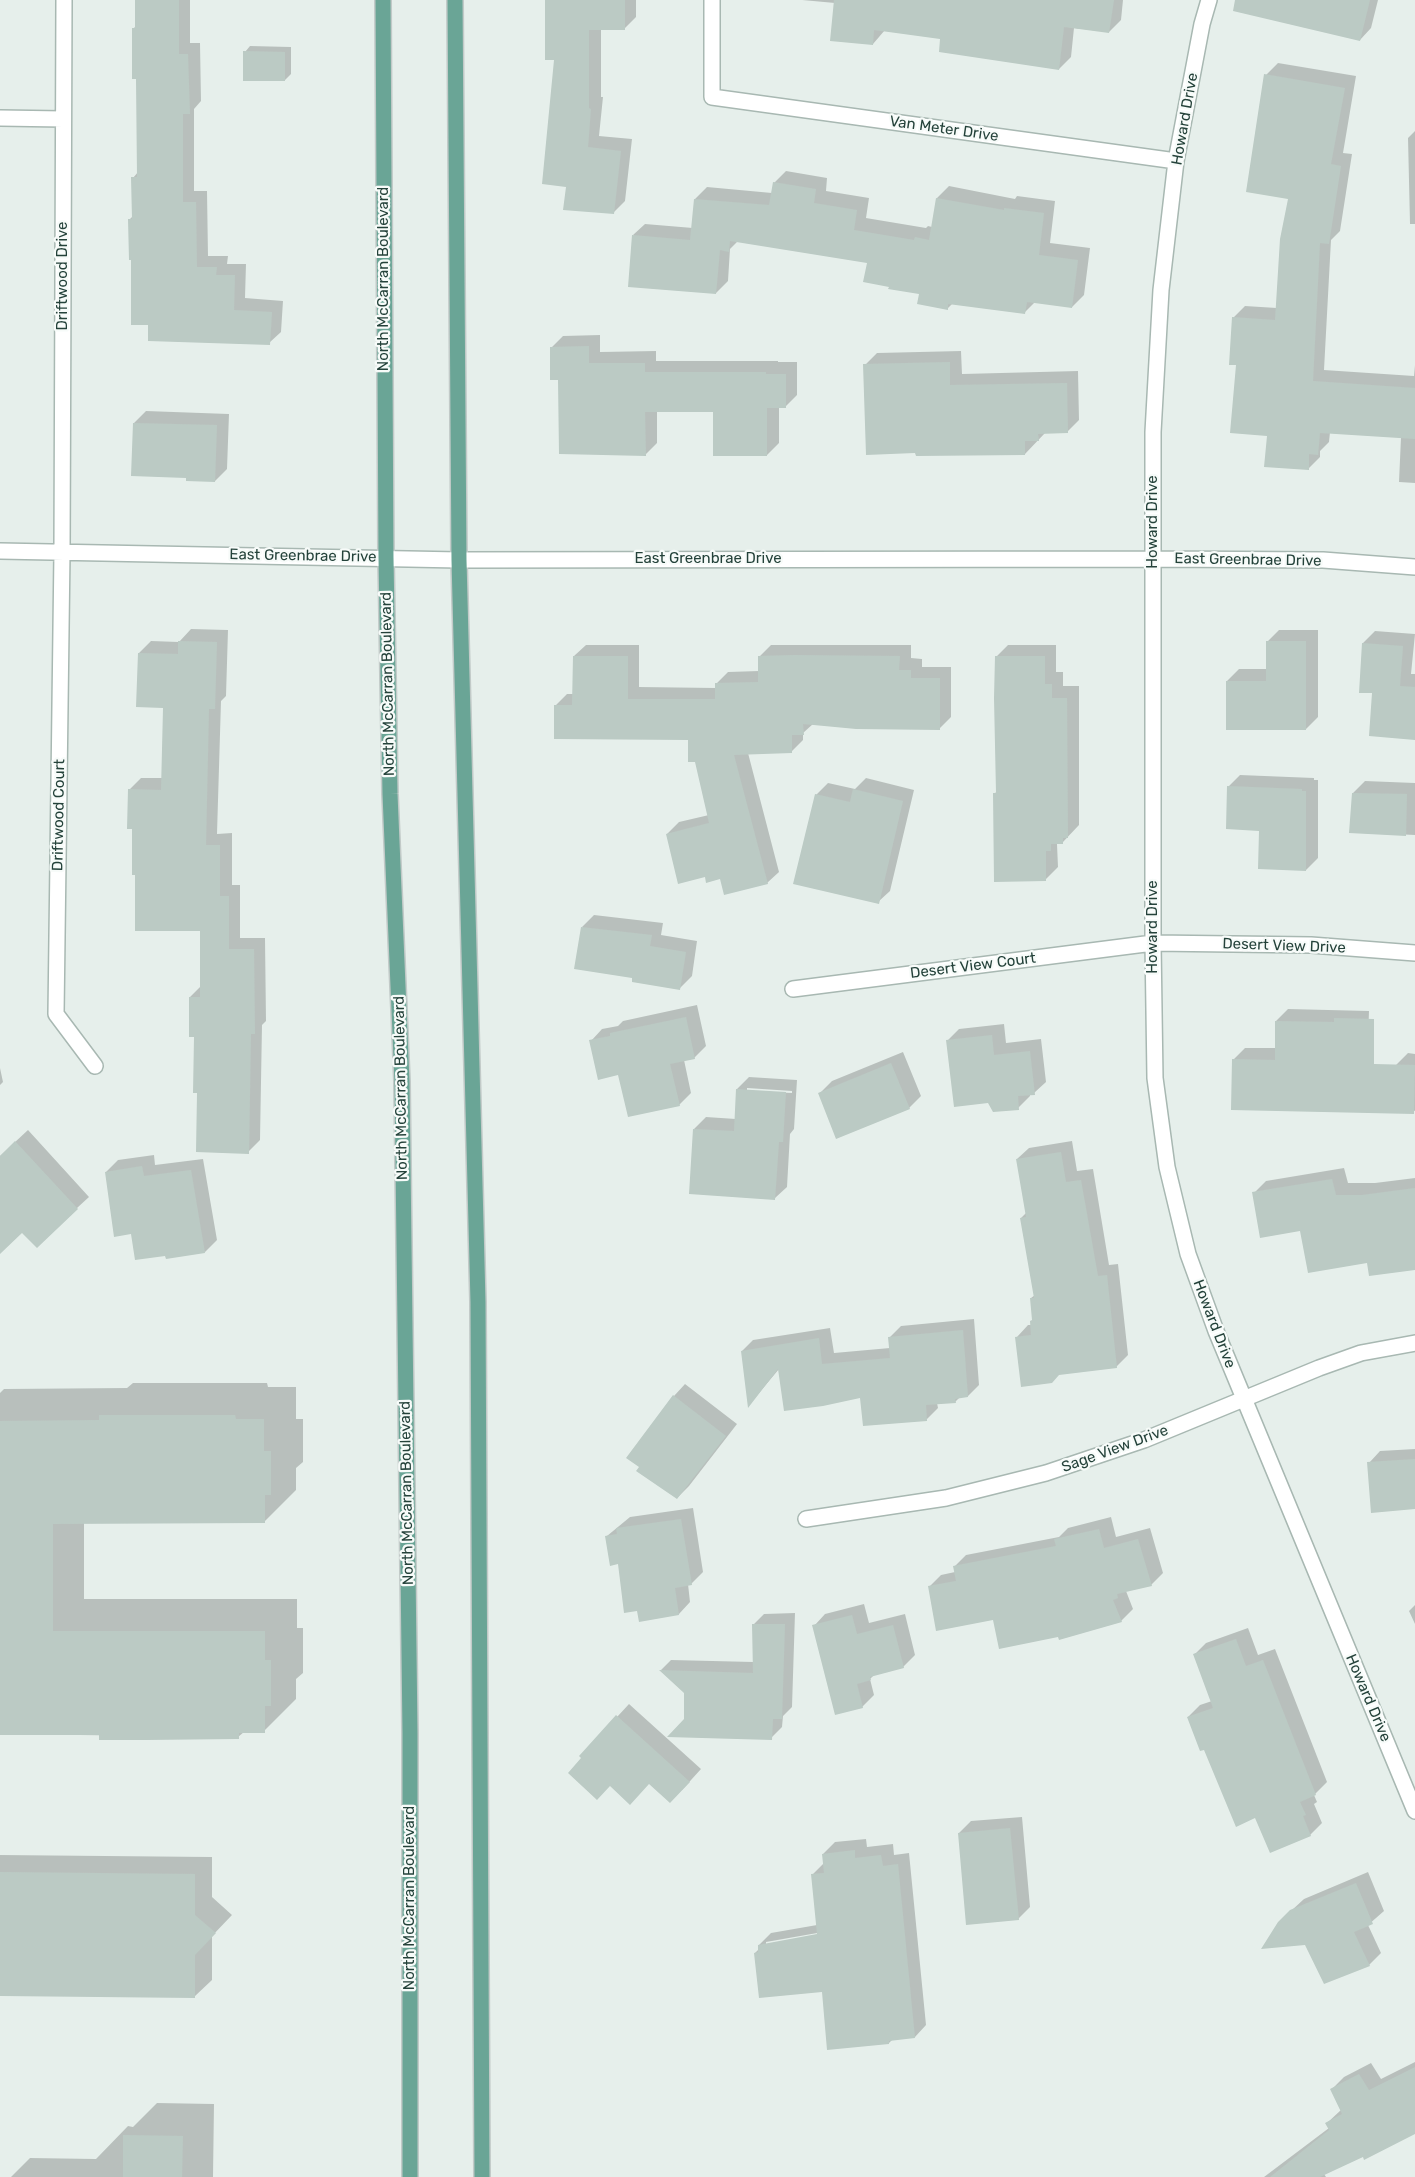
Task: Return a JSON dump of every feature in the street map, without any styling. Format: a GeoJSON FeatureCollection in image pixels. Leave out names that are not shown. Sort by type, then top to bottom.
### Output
{"type":"FeatureCollection","features":[{"type":"Feature","properties":{"kind":"main road","name":"North McCarran Boulevard"},"geometry":{"type":"LineString","coordinates":[[382,0],[386,558],[390,794],[402,1082],[410,1733],[410,2177]]}},
{"type":"Feature","properties":{"kind":"main road"},"geometry":{"type":"LineString","coordinates":[[455,0],[458,560],[478,1302],[482,2177]]}},
{"type":"Feature","properties":{"kind":"street","name":"Driftwood Drive"},"geometry":{"type":"LineString","coordinates":[[62,552],[64,0]]}},
{"type":"Feature","properties":{"kind":"street","name":"Van Meter Drive"},"geometry":{"type":"LineString","coordinates":[[712,0],[712,97],[1176,161]]}},
{"type":"Feature","properties":{"kind":"street","name":"Howard Drive"},"geometry":{"type":"LineString","coordinates":[[1209,0],[1202,24],[1176,161],[1161,290],[1153,432],[1153,943],[1155,1078],[1167,1167],[1188,1254],[1216,1331],[1415,1811]]}},
{"type":"Feature","properties":{"kind":"street"},"geometry":{"type":"LineString","coordinates":[[0,118],[64,119]]}},
{"type":"Feature","properties":{"kind":"street","name":"East Greenbrae Drive"},"geometry":{"type":"LineString","coordinates":[[0,550],[458,560],[1323,560],[1415,567]]}},
{"type":"Feature","properties":{"kind":"street","name":"Driftwood Court"},"geometry":{"type":"LineString","coordinates":[[62,552],[56,1014],[95,1066]]}},
{"type":"Feature","properties":{"kind":"street","name":"Desert View Drive"},"geometry":{"type":"LineString","coordinates":[[1153,943],[1311,945],[1415,953]]}},
{"type":"Feature","properties":{"kind":"street","name":"Desert View Court"},"geometry":{"type":"LineString","coordinates":[[793,989],[1153,943]]}},
{"type":"Feature","properties":{"kind":"street","name":"Sage View Drive"},"geometry":{"type":"LineString","coordinates":[[806,1519],[946,1498],[1046,1473],[1144,1440],[1319,1368],[1361,1353],[1415,1344]]}},
{"type":"Feature","properties":{"kind":"building"},"geometry":{"type":"Polygon","coordinates":[[[135,0],[179,0],[179,54],[188,54],[190,114],[183,114],[183,202],[196,202],[197,267],[217,267],[216,275],[235,275],[234,310],[272,312],[270,345],[148,341],[148,325],[131,325],[131,260],[129,260],[128,219],[132,219],[131,177],[137,177],[136,79],[132,79],[132,28],[135,28],[135,0]]]}},
{"type":"Feature","properties":{"kind":"building"},"geometry":{"type":"Polygon","coordinates":[[[545,0],[625,0],[625,30],[589,30],[589,108],[591,109],[588,147],[621,151],[614,214],[563,210],[566,187],[542,184],[554,60],[545,60],[545,0]]]}},
{"type":"Feature","properties":{"kind":"building"},"geometry":{"type":"Polygon","coordinates":[[[834,0],[1114,0],[1109,33],[1064,27],[1059,70],[939,52],[940,39],[874,30],[873,45],[830,41],[834,0]]]}},
{"type":"Feature","properties":{"kind":"building"},"geometry":{"type":"Polygon","coordinates":[[[1235,0],[1370,0],[1360,41],[1233,11],[1235,0]]]}},
{"type":"Feature","properties":{"kind":"building"},"geometry":{"type":"Polygon","coordinates":[[[243,51],[285,52],[285,81],[243,81],[243,51]]]}},
{"type":"Feature","properties":{"kind":"building"},"geometry":{"type":"Polygon","coordinates":[[[1264,74],[1345,88],[1331,164],[1341,166],[1329,244],[1320,243],[1313,381],[1415,388],[1415,439],[1320,433],[1318,455],[1309,454],[1309,470],[1264,467],[1267,436],[1230,433],[1236,365],[1229,365],[1232,317],[1275,320],[1280,239],[1288,199],[1246,192],[1264,74]]]}},
{"type":"Feature","properties":{"kind":"building"},"geometry":{"type":"Polygon","coordinates":[[[773,182],[816,189],[814,203],[857,210],[854,230],[914,240],[915,237],[929,240],[936,198],[1004,210],[1004,208],[1044,213],[1039,255],[1078,260],[1072,308],[1027,302],[1025,314],[948,304],[948,310],[917,304],[919,294],[888,289],[889,287],[863,282],[867,263],[730,241],[729,252],[720,250],[716,294],[628,287],[632,235],[690,240],[694,199],[769,205],[773,182]]]}},
{"type":"Feature","properties":{"kind":"building"},"geometry":{"type":"Polygon","coordinates":[[[589,346],[589,363],[645,363],[645,372],[766,372],[766,374],[786,374],[786,408],[767,408],[767,456],[713,456],[713,412],[645,412],[646,456],[559,454],[558,380],[550,380],[550,347],[589,346]]]}},
{"type":"Feature","properties":{"kind":"building"},"geometry":{"type":"Polygon","coordinates":[[[950,362],[950,385],[1067,383],[1068,433],[1038,434],[1039,441],[1025,441],[1025,455],[916,456],[915,453],[866,455],[863,364],[950,362]]]}},
{"type":"Feature","properties":{"kind":"building"},"geometry":{"type":"Polygon","coordinates":[[[133,423],[217,425],[215,482],[186,481],[186,478],[131,476],[133,423]]]}},
{"type":"Feature","properties":{"kind":"building"},"geometry":{"type":"Polygon","coordinates":[[[178,641],[217,642],[215,709],[209,709],[206,845],[220,845],[220,896],[229,896],[229,949],[254,949],[255,1034],[251,1034],[249,1154],[196,1152],[197,1093],[193,1093],[194,1037],[189,1037],[189,997],[200,997],[200,931],[135,931],[135,875],[132,875],[132,829],[127,829],[128,789],[161,790],[163,708],[136,707],[138,653],[178,654],[178,641]]]}},
{"type":"Feature","properties":{"kind":"building"},"geometry":{"type":"Polygon","coordinates":[[[1266,641],[1306,641],[1306,730],[1226,730],[1226,681],[1266,681],[1266,641]]]}},
{"type":"Feature","properties":{"kind":"building"},"geometry":{"type":"Polygon","coordinates":[[[1362,643],[1403,646],[1400,686],[1415,687],[1415,740],[1369,736],[1372,693],[1359,693],[1362,643]]]}},
{"type":"Feature","properties":{"kind":"building"},"geometry":{"type":"Polygon","coordinates":[[[573,656],[628,656],[628,699],[715,699],[715,683],[758,682],[758,656],[900,656],[899,670],[911,670],[911,678],[940,678],[940,730],[856,729],[803,724],[804,735],[792,735],[792,753],[734,755],[768,884],[724,895],[720,879],[706,883],[705,877],[678,884],[666,834],[709,823],[695,762],[688,762],[688,740],[554,739],[554,705],[572,705],[573,656]]]}},
{"type":"Feature","properties":{"kind":"building"},"geometry":{"type":"Polygon","coordinates":[[[995,656],[1045,656],[1045,684],[1052,684],[1052,698],[1067,698],[1068,838],[1063,838],[1063,844],[1051,844],[1051,851],[1046,851],[1046,881],[994,882],[993,793],[996,793],[995,656]]]}},
{"type":"Feature","properties":{"kind":"building"},"geometry":{"type":"Polygon","coordinates":[[[1227,786],[1302,789],[1302,791],[1306,791],[1306,871],[1258,869],[1259,831],[1226,829],[1227,786]]]}},
{"type":"Feature","properties":{"kind":"building"},"geometry":{"type":"Polygon","coordinates":[[[853,789],[903,801],[879,904],[793,884],[815,794],[850,802],[853,789]]]}},
{"type":"Feature","properties":{"kind":"building"},"geometry":{"type":"Polygon","coordinates":[[[1352,793],[1407,794],[1406,836],[1349,833],[1352,793]]]}},
{"type":"Feature","properties":{"kind":"building"},"geometry":{"type":"Polygon","coordinates":[[[581,927],[652,935],[650,946],[686,952],[680,990],[632,982],[632,978],[574,969],[581,927]]]}},
{"type":"Feature","properties":{"kind":"building"},"geometry":{"type":"Polygon","coordinates":[[[686,1017],[695,1059],[670,1064],[680,1106],[628,1117],[618,1075],[598,1080],[589,1040],[610,1036],[610,1033],[686,1017]]]}},
{"type":"Feature","properties":{"kind":"building"},"geometry":{"type":"Polygon","coordinates":[[[1334,1018],[1374,1019],[1374,1064],[1415,1065],[1414,1114],[1231,1110],[1232,1059],[1275,1060],[1275,1021],[1334,1022],[1334,1018]]]}},
{"type":"Feature","properties":{"kind":"building"},"geometry":{"type":"Polygon","coordinates":[[[992,1035],[994,1055],[1030,1051],[1035,1095],[1018,1096],[1019,1110],[993,1112],[988,1103],[954,1107],[946,1040],[992,1035]]]}},
{"type":"Feature","properties":{"kind":"building"},"geometry":{"type":"Polygon","coordinates":[[[891,1063],[910,1109],[836,1139],[818,1093],[891,1063]]]}},
{"type":"Feature","properties":{"kind":"building"},"geometry":{"type":"Polygon","coordinates":[[[736,1089],[786,1092],[783,1142],[779,1142],[775,1200],[689,1194],[693,1129],[734,1131],[736,1089]]]}},
{"type":"Feature","properties":{"kind":"building"},"geometry":{"type":"Polygon","coordinates":[[[15,1141],[78,1209],[37,1248],[22,1233],[0,1254],[0,1156],[15,1141]]]}},
{"type":"Feature","properties":{"kind":"building"},"geometry":{"type":"Polygon","coordinates":[[[1061,1152],[1066,1182],[1081,1180],[1098,1276],[1107,1275],[1117,1368],[1059,1375],[1052,1383],[1021,1387],[1015,1337],[1031,1335],[1030,1298],[1034,1298],[1020,1218],[1026,1217],[1016,1159],[1061,1152]]]}},
{"type":"Feature","properties":{"kind":"building"},"geometry":{"type":"Polygon","coordinates":[[[142,1166],[144,1176],[191,1170],[205,1253],[166,1259],[165,1256],[135,1260],[131,1234],[114,1237],[105,1172],[142,1166]]]}},
{"type":"Feature","properties":{"kind":"building"},"geometry":{"type":"Polygon","coordinates":[[[1332,1179],[1336,1195],[1362,1195],[1415,1188],[1415,1270],[1369,1276],[1367,1263],[1308,1273],[1300,1231],[1260,1238],[1252,1192],[1332,1179]]]}},
{"type":"Feature","properties":{"kind":"building"},"geometry":{"type":"Polygon","coordinates":[[[963,1330],[968,1397],[955,1399],[956,1403],[926,1405],[927,1421],[863,1426],[860,1398],[823,1406],[784,1411],[778,1369],[748,1408],[741,1351],[819,1338],[822,1364],[890,1358],[888,1337],[963,1330]]]}},
{"type":"Feature","properties":{"kind":"building"},"geometry":{"type":"Polygon","coordinates":[[[673,1395],[726,1436],[677,1499],[636,1471],[639,1467],[626,1458],[673,1395]]]}},
{"type":"Feature","properties":{"kind":"building"},"geometry":{"type":"Polygon","coordinates":[[[99,1415],[235,1415],[236,1419],[264,1419],[264,1451],[271,1451],[271,1495],[265,1495],[265,1523],[53,1524],[53,1631],[265,1631],[265,1660],[271,1660],[271,1706],[265,1706],[265,1733],[239,1733],[239,1739],[146,1740],[99,1740],[99,1735],[0,1735],[0,1421],[99,1420],[99,1415]]]}},
{"type":"Feature","properties":{"kind":"building"},"geometry":{"type":"Polygon","coordinates":[[[1415,1459],[1415,1509],[1371,1513],[1367,1462],[1415,1459]]]}},
{"type":"Feature","properties":{"kind":"building"},"geometry":{"type":"Polygon","coordinates":[[[681,1519],[692,1585],[675,1588],[679,1615],[639,1622],[637,1611],[624,1613],[618,1564],[610,1566],[605,1536],[617,1534],[616,1528],[681,1519]]]}},
{"type":"Feature","properties":{"kind":"building"},"geometry":{"type":"Polygon","coordinates":[[[1099,1529],[1104,1548],[1138,1539],[1152,1586],[1117,1594],[1118,1598],[1113,1600],[1122,1622],[1059,1640],[1058,1637],[999,1649],[993,1620],[936,1631],[928,1586],[956,1581],[953,1566],[1056,1546],[1054,1539],[1099,1529]]]}},
{"type":"Feature","properties":{"kind":"building"},"geometry":{"type":"Polygon","coordinates":[[[852,1615],[857,1634],[893,1625],[904,1668],[870,1677],[871,1680],[857,1684],[863,1708],[835,1715],[812,1625],[852,1615]]]}},
{"type":"Feature","properties":{"kind":"building"},"geometry":{"type":"Polygon","coordinates":[[[752,1624],[785,1624],[782,1719],[773,1719],[772,1740],[667,1737],[684,1719],[684,1693],[659,1670],[753,1673],[752,1624]]]}},
{"type":"Feature","properties":{"kind":"building"},"geometry":{"type":"Polygon","coordinates":[[[1236,1639],[1246,1666],[1263,1660],[1316,1795],[1300,1802],[1306,1815],[1303,1816],[1311,1836],[1270,1853],[1255,1818],[1236,1827],[1204,1750],[1200,1751],[1187,1717],[1213,1708],[1193,1654],[1236,1639]]]}},
{"type":"Feature","properties":{"kind":"building"},"geometry":{"type":"Polygon","coordinates":[[[616,1715],[690,1782],[670,1803],[649,1784],[630,1805],[610,1786],[597,1800],[568,1773],[581,1758],[579,1756],[616,1715]]]}},
{"type":"Feature","properties":{"kind":"building"},"geometry":{"type":"Polygon","coordinates":[[[1010,1828],[1019,1920],[966,1925],[958,1833],[1010,1828]]]}},
{"type":"Feature","properties":{"kind":"building"},"geometry":{"type":"Polygon","coordinates":[[[855,1850],[855,1858],[881,1855],[883,1866],[898,1864],[915,2038],[889,2041],[889,2044],[827,2050],[822,1992],[759,1998],[754,1953],[758,1952],[758,1945],[817,1934],[811,1874],[824,1873],[822,1854],[855,1850]]]}},
{"type":"Feature","properties":{"kind":"building"},"geometry":{"type":"Polygon","coordinates":[[[0,1872],[195,1874],[195,1915],[216,1933],[195,1955],[195,1998],[0,1996],[0,1872]]]}},
{"type":"Feature","properties":{"kind":"building"},"geometry":{"type":"Polygon","coordinates":[[[1356,1883],[1373,1924],[1354,1932],[1370,1966],[1324,1984],[1305,1945],[1261,1949],[1278,1922],[1290,1910],[1356,1883]]]}},
{"type":"Feature","properties":{"kind":"building"},"geometry":{"type":"Polygon","coordinates":[[[1415,2067],[1415,2134],[1364,2160],[1363,2157],[1320,2177],[1270,2177],[1329,2130],[1325,2123],[1342,2114],[1330,2089],[1359,2074],[1369,2090],[1415,2067]]]}},
{"type":"Feature","properties":{"kind":"building"},"geometry":{"type":"Polygon","coordinates":[[[123,2135],[183,2136],[182,2177],[123,2177],[123,2135]]]}}]}
